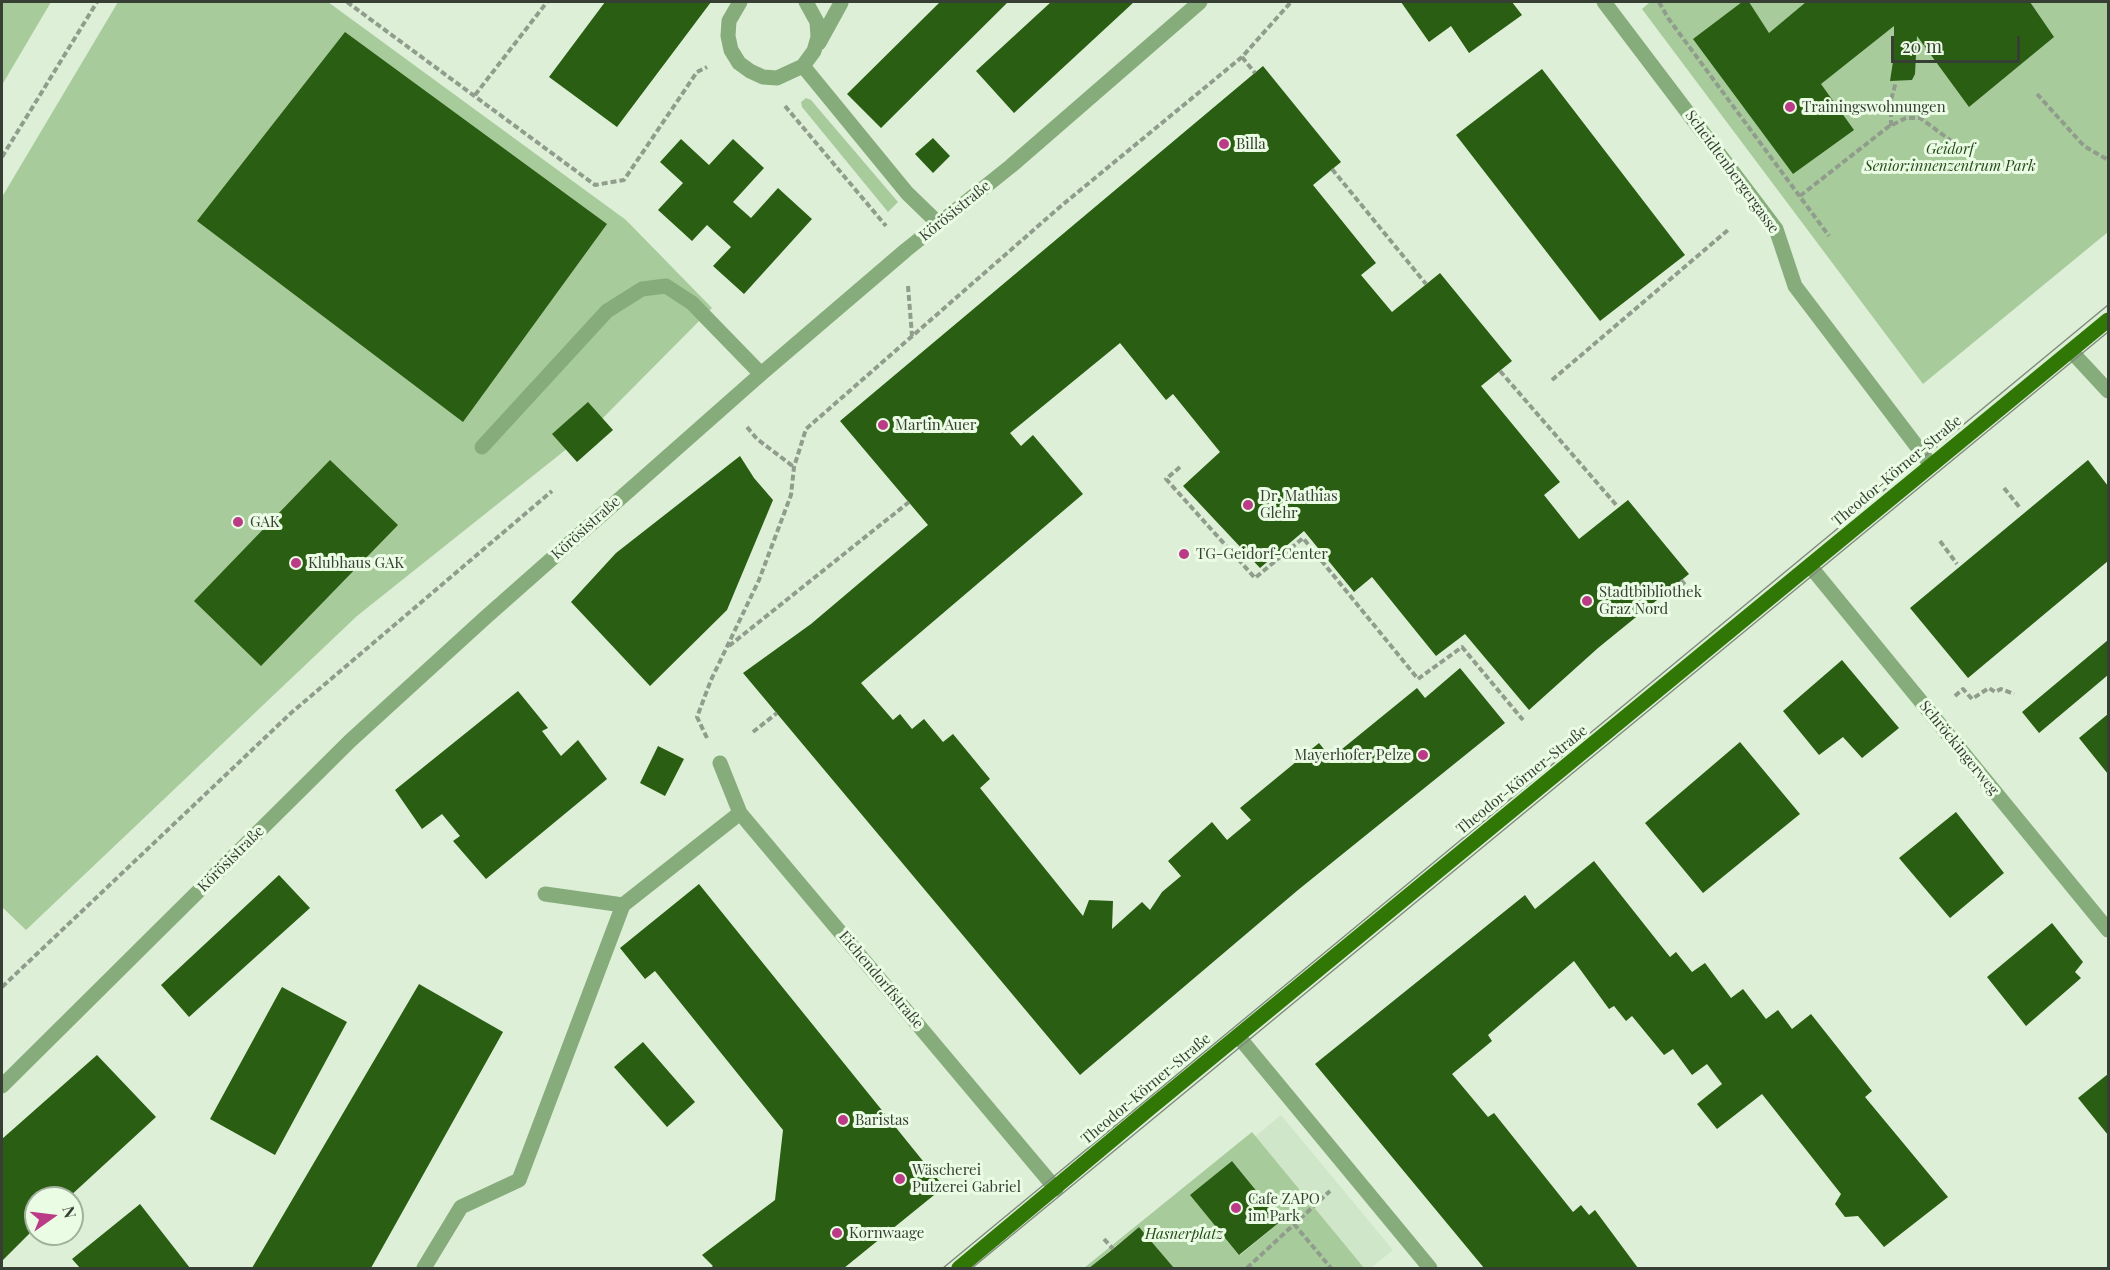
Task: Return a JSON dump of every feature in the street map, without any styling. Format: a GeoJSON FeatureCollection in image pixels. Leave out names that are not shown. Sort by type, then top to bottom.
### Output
{"type":"FeatureCollection","features":[{"type":"Feature","properties":{"kind":"main road","name":"Theodor-Körner-Straße"},"geometry":{"type":"LineString","coordinates":[[959,1269],[1238,1036],[2109,320]]}},
{"type":"Feature","properties":{"kind":"street"},"geometry":{"type":"LineString","coordinates":[[740,2],[729,21],[728,36],[731,50],[739,63],[763,77],[777,78],[791,74],[802,66],[814,51],[841,3]]}},
{"type":"Feature","properties":{"kind":"street"},"geometry":{"type":"LineString","coordinates":[[806,2],[817,22],[818,37],[814,51]]}},
{"type":"Feature","properties":{"kind":"street","name":"Körösistraße"},"geometry":{"type":"LineString","coordinates":[[2,1086],[350,741],[761,374],[906,250],[1063,122],[1200,2]]}},
{"type":"Feature","properties":{"kind":"street","name":"Scheidtenbergergasse"},"geometry":{"type":"LineString","coordinates":[[1604,2],[1776,229],[1795,286],[1931,465]]}},
{"type":"Feature","properties":{"kind":"street"},"geometry":{"type":"LineString","coordinates":[[802,66],[907,194],[939,224]]}},
{"type":"Feature","properties":{"kind":"street"},"geometry":{"type":"LineString","coordinates":[[482,447],[607,311],[642,289],[666,286],[692,303],[761,374]]}},
{"type":"Feature","properties":{"kind":"street"},"geometry":{"type":"LineString","coordinates":[[2071,351],[2109,391]]}},
{"type":"Feature","properties":{"kind":"street","name":"Schröckingerweg"},"geometry":{"type":"LineString","coordinates":[[1810,566],[1856,618],[1931,714],[2109,930]]}},
{"type":"Feature","properties":{"kind":"street","name":"Eichendorffstraße"},"geometry":{"type":"LineString","coordinates":[[720,763],[740,813],[1056,1189]]}},
{"type":"Feature","properties":{"kind":"street"},"geometry":{"type":"LineString","coordinates":[[424,1269],[461,1207],[519,1180],[623,905],[740,813]]}},
{"type":"Feature","properties":{"kind":"street"},"geometry":{"type":"LineString","coordinates":[[545,894],[623,905]]}},
{"type":"Feature","properties":{"kind":"street"},"geometry":{"type":"LineString","coordinates":[[1238,1036],[1430,1269]]}},
{"type":"Feature","properties":{"kind":"path"},"geometry":{"type":"LineString","coordinates":[[2,157],[97,2]]}},
{"type":"Feature","properties":{"kind":"path"},"geometry":{"type":"LineString","coordinates":[[347,2],[595,185],[624,180],[697,72],[713,64]]}},
{"type":"Feature","properties":{"kind":"path"},"geometry":{"type":"LineString","coordinates":[[475,95],[548,2]]}},
{"type":"Feature","properties":{"kind":"path"},"geometry":{"type":"LineString","coordinates":[[720,763],[697,717],[759,580],[791,495],[794,467],[806,429],[1061,206],[1242,57],[1291,2]]}},
{"type":"Feature","properties":{"kind":"path"},"geometry":{"type":"LineString","coordinates":[[1659,2],[1668,18],[1829,236]]}},
{"type":"Feature","properties":{"kind":"path"},"geometry":{"type":"LineString","coordinates":[[1242,57],[1254,73]]}},
{"type":"Feature","properties":{"kind":"path"},"geometry":{"type":"LineString","coordinates":[[1891,126],[1891,99],[1896,82]]}},
{"type":"Feature","properties":{"kind":"path"},"geometry":{"type":"LineString","coordinates":[[2037,94],[2084,146],[2109,160]]}},
{"type":"Feature","properties":{"kind":"path"},"geometry":{"type":"LineString","coordinates":[[782,104],[791,110],[892,233]]}},
{"type":"Feature","properties":{"kind":"path"},"geometry":{"type":"LineString","coordinates":[[1800,196],[1891,126],[1906,118],[1920,118],[1961,148]]}},
{"type":"Feature","properties":{"kind":"path"},"geometry":{"type":"LineString","coordinates":[[1332,169],[1426,284]]}},
{"type":"Feature","properties":{"kind":"path"},"geometry":{"type":"LineString","coordinates":[[1551,380],[1728,230]]}},
{"type":"Feature","properties":{"kind":"path"},"geometry":{"type":"LineString","coordinates":[[906,250],[912,337]]}},
{"type":"Feature","properties":{"kind":"path"},"geometry":{"type":"LineString","coordinates":[[1500,371],[1618,507]]}},
{"type":"Feature","properties":{"kind":"path"},"geometry":{"type":"LineString","coordinates":[[742,421],[757,439],[794,467]]}},
{"type":"Feature","properties":{"kind":"path"},"geometry":{"type":"LineString","coordinates":[[1180,467],[1166,479],[1256,578],[1302,538],[1418,679],[1462,647],[1523,720]]}},
{"type":"Feature","properties":{"kind":"path"},"geometry":{"type":"LineString","coordinates":[[2004,488],[2021,508]]}},
{"type":"Feature","properties":{"kind":"path"},"geometry":{"type":"LineString","coordinates":[[2,987],[291,713],[552,490]]}},
{"type":"Feature","properties":{"kind":"path"},"geometry":{"type":"LineString","coordinates":[[726,649],[909,502]]}},
{"type":"Feature","properties":{"kind":"path"},"geometry":{"type":"LineString","coordinates":[[1940,541],[1957,564]]}},
{"type":"Feature","properties":{"kind":"path"},"geometry":{"type":"LineString","coordinates":[[1681,580],[1686,586]]}},
{"type":"Feature","properties":{"kind":"path"},"geometry":{"type":"LineString","coordinates":[[1931,714],[1963,689],[1972,699],[1989,688],[1995,692],[2001,689],[2014,694]]}},
{"type":"Feature","properties":{"kind":"path"},"geometry":{"type":"LineString","coordinates":[[753,732],[777,713]]}},
{"type":"Feature","properties":{"kind":"path"},"geometry":{"type":"LineString","coordinates":[[1247,1269],[1351,1173]]}},
{"type":"Feature","properties":{"kind":"path"},"geometry":{"type":"LineString","coordinates":[[1294,1224],[1331,1269]]}},
{"type":"Feature","properties":{"kind":"path"},"geometry":{"type":"LineString","coordinates":[[1104,1239],[1113,1249]]}},
{"type":"Feature","properties":{"kind":"shaded area"},"geometry":{"type":"Polygon","coordinates":[[[1281,1115],[1393,1250],[1371,1268],[1331,1268],[1236,1153],[1281,1115]]]}},
{"type":"Feature","properties":{"kind":"green space"},"geometry":{"type":"Polygon","coordinates":[[[2,2],[51,2],[2,85],[2,2]]]}},
{"type":"Feature","properties":{"kind":"green space","name":"GAK"},"geometry":{"type":"Polygon","coordinates":[[[118,2],[328,2],[626,220],[712,308],[593,428],[357,616],[26,930],[2,907],[2,197],[118,2]]]}},
{"type":"Feature","properties":{"kind":"green space","name":"Geidorf Senior:innenzentrum Park"},"geometry":{"type":"Polygon","coordinates":[[[1650,2],[2108,2],[2108,232],[1923,384],[1642,9],[1650,2]]]}},
{"type":"Feature","properties":{"kind":"green space"},"geometry":{"type":"Polygon","coordinates":[[[806,98],[811,100],[898,202],[888,212],[802,107],[801,102],[806,98]]]}},
{"type":"Feature","properties":{"kind":"green space","name":"Hasnerplatz"},"geometry":{"type":"Polygon","coordinates":[[[1252,1132],[1364,1268],[1174,1268],[1139,1227],[1089,1268],[1084,1268],[1252,1132]],[[1232,1161],[1191,1195],[1240,1255],[1281,1221],[1232,1161]]]}},
{"type":"Feature","properties":{"kind":"building"},"geometry":{"type":"Polygon","coordinates":[[[605,2],[711,2],[617,127],[549,77],[605,2]]]}},
{"type":"Feature","properties":{"kind":"building"},"geometry":{"type":"Polygon","coordinates":[[[940,2],[1008,2],[881,128],[847,94],[940,2]]]}},
{"type":"Feature","properties":{"kind":"building"},"geometry":{"type":"Polygon","coordinates":[[[1051,2],[1134,2],[1014,113],[976,71],[1051,2]]]}},
{"type":"Feature","properties":{"kind":"building"},"geometry":{"type":"Polygon","coordinates":[[[1401,2],[1512,2],[1522,15],[1469,53],[1451,26],[1429,42],[1401,2]]]}},
{"type":"Feature","properties":{"kind":"building","name":"Trainingswohnungen"},"geometry":{"type":"Polygon","coordinates":[[[1742,2],[1749,2],[1769,33],[1806,2],[2030,2],[2054,37],[1969,107],[1917,36],[1915,74],[1912,80],[1890,81],[1894,55],[1894,26],[1821,84],[1854,130],[1793,174],[1693,39],[1742,2]]]}},
{"type":"Feature","properties":{"kind":"building"},"geometry":{"type":"Polygon","coordinates":[[[345,32],[607,224],[463,422],[197,221],[345,32]]]}},
{"type":"Feature","properties":{"kind":"building"},"geometry":{"type":"Polygon","coordinates":[[[1263,66],[1341,162],[1313,185],[1376,263],[1361,275],[1392,312],[1440,273],[1512,361],[1481,386],[1560,482],[1544,495],[1579,539],[1628,500],[1689,574],[1598,648],[1529,710],[1465,634],[1436,656],[1372,577],[1354,592],[1304,531],[1260,568],[1183,486],[1220,452],[1173,394],[1166,400],[1120,343],[1010,433],[1021,446],[1033,435],[1083,494],[861,683],[893,720],[900,714],[912,729],[924,719],[943,742],[953,734],[990,779],[980,788],[1083,916],[1089,900],[1113,901],[1112,929],[1142,902],[1150,910],[1162,892],[1181,876],[1168,861],[1212,822],[1227,840],[1251,820],[1240,808],[1319,743],[1331,758],[1417,688],[1425,698],[1460,668],[1505,723],[1298,890],[1080,1075],[743,673],[811,624],[928,525],[840,421],[1263,66]]]}},
{"type":"Feature","properties":{"kind":"building"},"geometry":{"type":"Polygon","coordinates":[[[1542,69],[1685,255],[1600,321],[1456,135],[1542,69]]]}},
{"type":"Feature","properties":{"kind":"building"},"geometry":{"type":"Polygon","coordinates":[[[933,138],[950,156],[933,173],[915,154],[933,138]]]}},
{"type":"Feature","properties":{"kind":"building"},"geometry":{"type":"Polygon","coordinates":[[[681,139],[709,165],[733,139],[764,168],[733,202],[751,218],[778,188],[812,219],[744,294],[713,266],[731,247],[707,225],[692,241],[658,210],[683,183],[660,162],[681,139]]]}},
{"type":"Feature","properties":{"kind":"building"},"geometry":{"type":"Polygon","coordinates":[[[588,402],[613,430],[577,462],[552,434],[588,402]]]}},
{"type":"Feature","properties":{"kind":"building"},"geometry":{"type":"Polygon","coordinates":[[[740,456],[754,478],[773,500],[727,610],[650,686],[571,602],[616,553],[740,456]]]}},
{"type":"Feature","properties":{"kind":"building","name":"Klubhaus GAK"},"geometry":{"type":"Polygon","coordinates":[[[330,460],[398,525],[261,666],[194,601],[330,460]]]}},
{"type":"Feature","properties":{"kind":"building"},"geometry":{"type":"Polygon","coordinates":[[[2088,460],[2108,486],[2108,561],[1968,678],[1910,608],[2088,460]]]}},
{"type":"Feature","properties":{"kind":"building"},"geometry":{"type":"Polygon","coordinates":[[[2108,640],[2108,675],[2039,733],[2022,712],[2108,640]]]}},
{"type":"Feature","properties":{"kind":"building"},"geometry":{"type":"Polygon","coordinates":[[[1842,660],[1899,728],[1862,758],[1843,737],[1819,755],[1783,711],[1842,660]]]}},
{"type":"Feature","properties":{"kind":"building"},"geometry":{"type":"Polygon","coordinates":[[[518,691],[548,728],[542,731],[561,756],[578,740],[607,779],[486,879],[453,841],[460,836],[442,814],[422,829],[395,790],[518,691]]]}},
{"type":"Feature","properties":{"kind":"building"},"geometry":{"type":"Polygon","coordinates":[[[2108,714],[2108,774],[2079,738],[2108,714]]]}},
{"type":"Feature","properties":{"kind":"building"},"geometry":{"type":"Polygon","coordinates":[[[1740,742],[1800,814],[1703,893],[1645,823],[1740,742]]]}},
{"type":"Feature","properties":{"kind":"building"},"geometry":{"type":"Polygon","coordinates":[[[658,746],[684,759],[665,796],[640,783],[658,746]]]}},
{"type":"Feature","properties":{"kind":"building"},"geometry":{"type":"Polygon","coordinates":[[[1956,812],[2004,873],[1950,918],[1899,858],[1956,812]]]}},
{"type":"Feature","properties":{"kind":"building"},"geometry":{"type":"Polygon","coordinates":[[[1594,861],[1670,957],[1676,952],[1692,972],[1705,963],[1731,998],[1743,989],[1766,1019],[1778,1010],[1792,1029],[1811,1014],[1872,1091],[1865,1097],[1948,1197],[1884,1247],[1858,1216],[1845,1217],[1835,1204],[1841,1194],[1762,1094],[1717,1129],[1697,1104],[1722,1084],[1707,1064],[1692,1075],[1673,1049],[1664,1055],[1632,1016],[1626,1021],[1614,1006],[1609,1009],[1574,961],[1488,1035],[1492,1041],[1452,1074],[1488,1117],[1494,1113],[1573,1212],[1581,1205],[1589,1215],[1595,1210],[1638,1268],[1484,1268],[1315,1064],[1525,895],[1535,909],[1594,861]]]}},
{"type":"Feature","properties":{"kind":"building"},"geometry":{"type":"Polygon","coordinates":[[[279,875],[310,908],[189,1017],[161,985],[279,875]]]}},
{"type":"Feature","properties":{"kind":"building"},"geometry":{"type":"Polygon","coordinates":[[[699,884],[944,1187],[844,1268],[710,1268],[713,1266],[702,1255],[775,1200],[783,1130],[655,971],[645,979],[620,948],[699,884]]]}},
{"type":"Feature","properties":{"kind":"building"},"geometry":{"type":"Polygon","coordinates":[[[2052,923],[2083,962],[2075,972],[2081,978],[2026,1026],[1987,977],[2052,923]]]}},
{"type":"Feature","properties":{"kind":"building"},"geometry":{"type":"Polygon","coordinates":[[[419,984],[503,1032],[371,1268],[252,1268],[419,984]]]}},
{"type":"Feature","properties":{"kind":"building"},"geometry":{"type":"Polygon","coordinates":[[[282,987],[347,1022],[275,1155],[210,1119],[282,987]]]}},
{"type":"Feature","properties":{"kind":"building"},"geometry":{"type":"Polygon","coordinates":[[[643,1042],[695,1102],[667,1127],[614,1067],[643,1042]]]}},
{"type":"Feature","properties":{"kind":"building"},"geometry":{"type":"Polygon","coordinates":[[[97,1055],[156,1117],[81,1186],[24,1186],[24,1239],[2,1261],[2,1139],[97,1055]]]}},
{"type":"Feature","properties":{"kind":"building"},"geometry":{"type":"Polygon","coordinates":[[[2108,1074],[2108,1135],[2078,1098],[2108,1074]]]}},
{"type":"Feature","properties":{"kind":"building","name":"Cafe ZAPO im Park"},"geometry":{"type":"Polygon","coordinates":[[[1232,1161],[1281,1221],[1239,1255],[1190,1195],[1232,1161]]]}},
{"type":"Feature","properties":{"kind":"building"},"geometry":{"type":"Polygon","coordinates":[[[140,1204],[190,1268],[80,1268],[72,1259],[140,1204]]]}},
{"type":"Feature","properties":{"kind":"building"},"geometry":{"type":"Polygon","coordinates":[[[1139,1227],[1174,1268],[1089,1268],[1113,1249],[1139,1227]]]}},
{"type":"Feature","properties":{"kind":"tram line"},"geometry":{"type":"LineString","coordinates":[[943,1268],[2108,305]]}},
{"type":"Feature","properties":{"kind":"tram line"},"geometry":{"type":"LineString","coordinates":[[972,1268],[2108,332]]}},
{"type":"Feature","properties":{"kind":"place","name":"Trainingswohnungen"},"geometry":{"type":"Point","coordinates":[1790,107]}},
{"type":"Feature","properties":{"kind":"place","name":"Billa"},"geometry":{"type":"Point","coordinates":[1224,144]}},
{"type":"Feature","properties":{"kind":"place","name":"Martin Auer"},"geometry":{"type":"Point","coordinates":[883,425]}},
{"type":"Feature","properties":{"kind":"place","name":"Dr. Mathias Glehr"},"geometry":{"type":"Point","coordinates":[1248,505]}},
{"type":"Feature","properties":{"kind":"place","name":"GAK"},"geometry":{"type":"Point","coordinates":[238,522]}},
{"type":"Feature","properties":{"kind":"place","name":"TG-Geidorf-Center"},"geometry":{"type":"Point","coordinates":[1184,554]}},
{"type":"Feature","properties":{"kind":"place","name":"Klubhaus GAK"},"geometry":{"type":"Point","coordinates":[296,563]}},
{"type":"Feature","properties":{"kind":"place","name":"Stadtbibliothek Graz Nord"},"geometry":{"type":"Point","coordinates":[1587,601]}},
{"type":"Feature","properties":{"kind":"place","name":"Mayerhofer Pelze"},"geometry":{"type":"Point","coordinates":[1423,755]}},
{"type":"Feature","properties":{"kind":"place","name":"Baristas"},"geometry":{"type":"Point","coordinates":[843,1120]}},
{"type":"Feature","properties":{"kind":"place","name":"Wäscherei Putzerei Gabriel"},"geometry":{"type":"Point","coordinates":[900,1179]}},
{"type":"Feature","properties":{"kind":"place","name":"Cafe ZAPO im Park"},"geometry":{"type":"Point","coordinates":[1236,1208]}},
{"type":"Feature","properties":{"kind":"place","name":"Kornwaage"},"geometry":{"type":"Point","coordinates":[837,1233]}}]}
